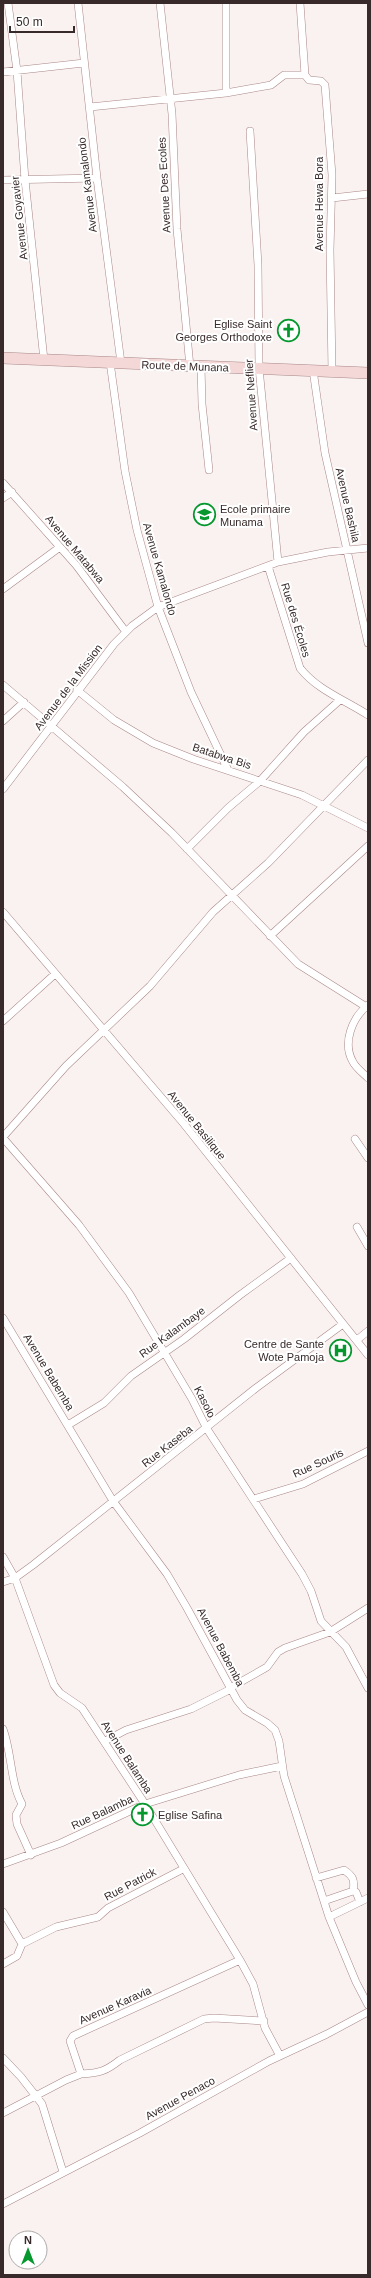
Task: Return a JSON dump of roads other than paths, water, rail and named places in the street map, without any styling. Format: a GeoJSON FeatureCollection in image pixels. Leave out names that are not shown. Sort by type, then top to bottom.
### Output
{"type":"FeatureCollection","features":[{"type":"Feature","properties":{"kind":"main road","name":"Route de Munana"},"geometry":{"type":"LineString","coordinates":[[3,358],[368,373]]}},
{"type":"Feature","properties":{"kind":"street","name":"Avenue Goyavier"},"geometry":{"type":"LineString","coordinates":[[8,3],[17,71],[25,180],[44,360]]}},
{"type":"Feature","properties":{"kind":"street","name":"Avenue Kamalondo"},"geometry":{"type":"LineString","coordinates":[[78,3],[116,363],[125,471],[137,530],[158,607],[191,692],[228,770]]}},
{"type":"Feature","properties":{"kind":"street","name":"Avenue Des Ecoles"},"geometry":{"type":"LineString","coordinates":[[160,3],[170,98],[177,229],[202,404],[209,470]]}},
{"type":"Feature","properties":{"kind":"street"},"geometry":{"type":"LineString","coordinates":[[226,3],[226,92]]}},
{"type":"Feature","properties":{"kind":"street"},"geometry":{"type":"LineString","coordinates":[[90,108],[226,92],[271,85],[284,75],[305,75],[300,3]]}},
{"type":"Feature","properties":{"kind":"street"},"geometry":{"type":"LineString","coordinates":[[3,72],[84,63]]}},
{"type":"Feature","properties":{"kind":"street","name":"Avenue Hewa Bora"},"geometry":{"type":"LineString","coordinates":[[305,75],[309,80],[320,81],[325,85],[332,175],[332,371]]}},
{"type":"Feature","properties":{"kind":"street","name":"Avenue Neflier"},"geometry":{"type":"LineString","coordinates":[[250,131],[258,265],[259,368],[278,562]]}},
{"type":"Feature","properties":{"kind":"street"},"geometry":{"type":"LineString","coordinates":[[3,180],[97,178]]}},
{"type":"Feature","properties":{"kind":"street"},"geometry":{"type":"LineString","coordinates":[[332,198],[368,194]]}},
{"type":"Feature","properties":{"kind":"street","name":"Avenue Bashila"},"geometry":{"type":"LineString","coordinates":[[313,370],[325,453],[368,643]]}},
{"type":"Feature","properties":{"kind":"street","name":"Avenue Matabwa"},"geometry":{"type":"LineString","coordinates":[[3,483],[76,565],[126,632]]}},
{"type":"Feature","properties":{"kind":"street"},"geometry":{"type":"LineString","coordinates":[[3,498],[12,492]]}},
{"type":"Feature","properties":{"kind":"street"},"geometry":{"type":"LineString","coordinates":[[3,588],[60,547]]}},
{"type":"Feature","properties":{"kind":"street"},"geometry":{"type":"LineString","coordinates":[[268,566],[278,562],[328,552],[368,548]]}},
{"type":"Feature","properties":{"kind":"street","name":"Avenue de la Mission"},"geometry":{"type":"LineString","coordinates":[[3,789],[52,727],[78,690],[126,632],[158,607],[268,566]]}},
{"type":"Feature","properties":{"kind":"street","name":"Rue des Écoles"},"geometry":{"type":"LineString","coordinates":[[268,566],[300,668],[307,677],[340,700],[368,715]]}},
{"type":"Feature","properties":{"kind":"street"},"geometry":{"type":"LineString","coordinates":[[3,684],[123,787],[232,894],[298,964],[367,1006],[353,1022],[348,1051],[353,1063],[368,1078]]}},
{"type":"Feature","properties":{"kind":"street","name":"Batabwa Bis"},"geometry":{"type":"LineString","coordinates":[[78,690],[114,720],[137,735],[167,749],[325,804],[368,828]]}},
{"type":"Feature","properties":{"kind":"street"},"geometry":{"type":"LineString","coordinates":[[187,849],[228,808],[260,781],[304,732],[340,700]]}},
{"type":"Feature","properties":{"kind":"street"},"geometry":{"type":"LineString","coordinates":[[3,721],[24,702]]}},
{"type":"Feature","properties":{"kind":"street"},"geometry":{"type":"LineString","coordinates":[[3,1138],[66,1066],[150,986],[189,938],[232,894],[268,863],[368,760]]}},
{"type":"Feature","properties":{"kind":"street"},"geometry":{"type":"LineString","coordinates":[[270,936],[368,846]]}},
{"type":"Feature","properties":{"kind":"street","name":"Avenue Basilique"},"geometry":{"type":"LineString","coordinates":[[3,912],[103,1031],[184,1124],[232,1187],[368,1355]]}},
{"type":"Feature","properties":{"kind":"street"},"geometry":{"type":"LineString","coordinates":[[3,1021],[55,974]]}},
{"type":"Feature","properties":{"kind":"street","name":"Kasolo"},"geometry":{"type":"LineString","coordinates":[[3,1138],[79,1225],[128,1293],[166,1352],[201,1414],[207,1429],[302,1574],[311,1591],[321,1621],[346,1647],[368,1688]]}},
{"type":"Feature","properties":{"kind":"street"},"geometry":{"type":"LineString","coordinates":[[355,1139],[368,1158]]}},
{"type":"Feature","properties":{"kind":"street"},"geometry":{"type":"LineString","coordinates":[[357,1227],[368,1246]]}},
{"type":"Feature","properties":{"kind":"street","name":"Rue Kalambaye"},"geometry":{"type":"LineString","coordinates":[[68,1425],[104,1403],[131,1376],[166,1352],[291,1258]]}},
{"type":"Feature","properties":{"kind":"street","name":"Avenue Babemba"},"geometry":{"type":"LineString","coordinates":[[3,1318],[113,1501],[167,1574],[230,1688],[245,1710],[267,1723],[275,1730],[279,1741],[282,1766],[329,1917],[356,1982],[368,2005]]}},
{"type":"Feature","properties":{"kind":"street","name":"Rue Kaseba"},"geometry":{"type":"LineString","coordinates":[[3,1582],[15,1578],[207,1429],[256,1388],[343,1324]]}},
{"type":"Feature","properties":{"kind":"street"},"geometry":{"type":"LineString","coordinates":[[356,1340],[368,1331]]}},
{"type":"Feature","properties":{"kind":"street","name":"Rue Souris"},"geometry":{"type":"LineString","coordinates":[[254,1499],[303,1484],[368,1451]]}},
{"type":"Feature","properties":{"kind":"street","name":"Avenue Balamba"},"geometry":{"type":"LineString","coordinates":[[3,1557],[15,1578],[54,1685],[60,1693],[82,1708],[105,1741],[123,1773],[145,1804],[183,1870],[240,1960],[258,1996],[264,2022],[280,2056]]}},
{"type":"Feature","properties":{"kind":"street"},"geometry":{"type":"LineString","coordinates":[[105,1741],[126,1730],[191,1709],[267,1667],[278,1652],[285,1648],[330,1632],[368,1608]]}},
{"type":"Feature","properties":{"kind":"street"},"geometry":{"type":"LineString","coordinates":[[3,1729],[9,1746],[17,1796],[22,1804],[16,1815],[16,1824],[31,1855]]}},
{"type":"Feature","properties":{"kind":"street","name":"Rue Balamba"},"geometry":{"type":"LineString","coordinates":[[3,1864],[31,1855],[96,1828],[145,1804],[239,1775],[282,1766]]}},
{"type":"Feature","properties":{"kind":"street","name":"Rue Patrick"},"geometry":{"type":"LineString","coordinates":[[22,1944],[56,1927],[98,1917],[115,1904],[183,1870]]}},
{"type":"Feature","properties":{"kind":"street"},"geometry":{"type":"LineString","coordinates":[[316,1878],[344,1870],[352,1876],[355,1883],[352,1891],[324,1901]]}},
{"type":"Feature","properties":{"kind":"street"},"geometry":{"type":"LineString","coordinates":[[352,1891],[356,1892],[360,1902]]}},
{"type":"Feature","properties":{"kind":"street"},"geometry":{"type":"LineString","coordinates":[[329,1917],[368,1898]]}},
{"type":"Feature","properties":{"kind":"street"},"geometry":{"type":"LineString","coordinates":[[3,1912],[22,1944],[17,1956],[3,1964]]}},
{"type":"Feature","properties":{"kind":"street","name":"Avenue Karavia"},"geometry":{"type":"LineString","coordinates":[[81,2074],[70,2041],[73,2036],[240,1960]]}},
{"type":"Feature","properties":{"kind":"street","name":"Avenue Penaco"},"geometry":{"type":"LineString","coordinates":[[3,2204],[280,2056],[327,2034],[368,2012]]}},
{"type":"Feature","properties":{"kind":"street"},"geometry":{"type":"LineString","coordinates":[[3,2113],[81,2074],[102,2072],[111,2068],[120,2060],[204,2019],[214,2018],[264,2022]]}},
{"type":"Feature","properties":{"kind":"street"},"geometry":{"type":"LineString","coordinates":[[3,2058],[37,2095],[47,2118],[63,2172]]}},
{"type":"Feature","properties":{"kind":"place","name":"Eglise Saint Georges Orthodoxe"},"geometry":{"type":"Point","coordinates":[288,330]}},
{"type":"Feature","properties":{"kind":"place","name":"Ecole primaire Munama"},"geometry":{"type":"Point","coordinates":[205,515]}},
{"type":"Feature","properties":{"kind":"place","name":"Centre de Sante Wote Pamoja"},"geometry":{"type":"Point","coordinates":[340,1350]}},
{"type":"Feature","properties":{"kind":"place","name":"Eglise Safina"},"geometry":{"type":"Point","coordinates":[142,1815]}}]}
